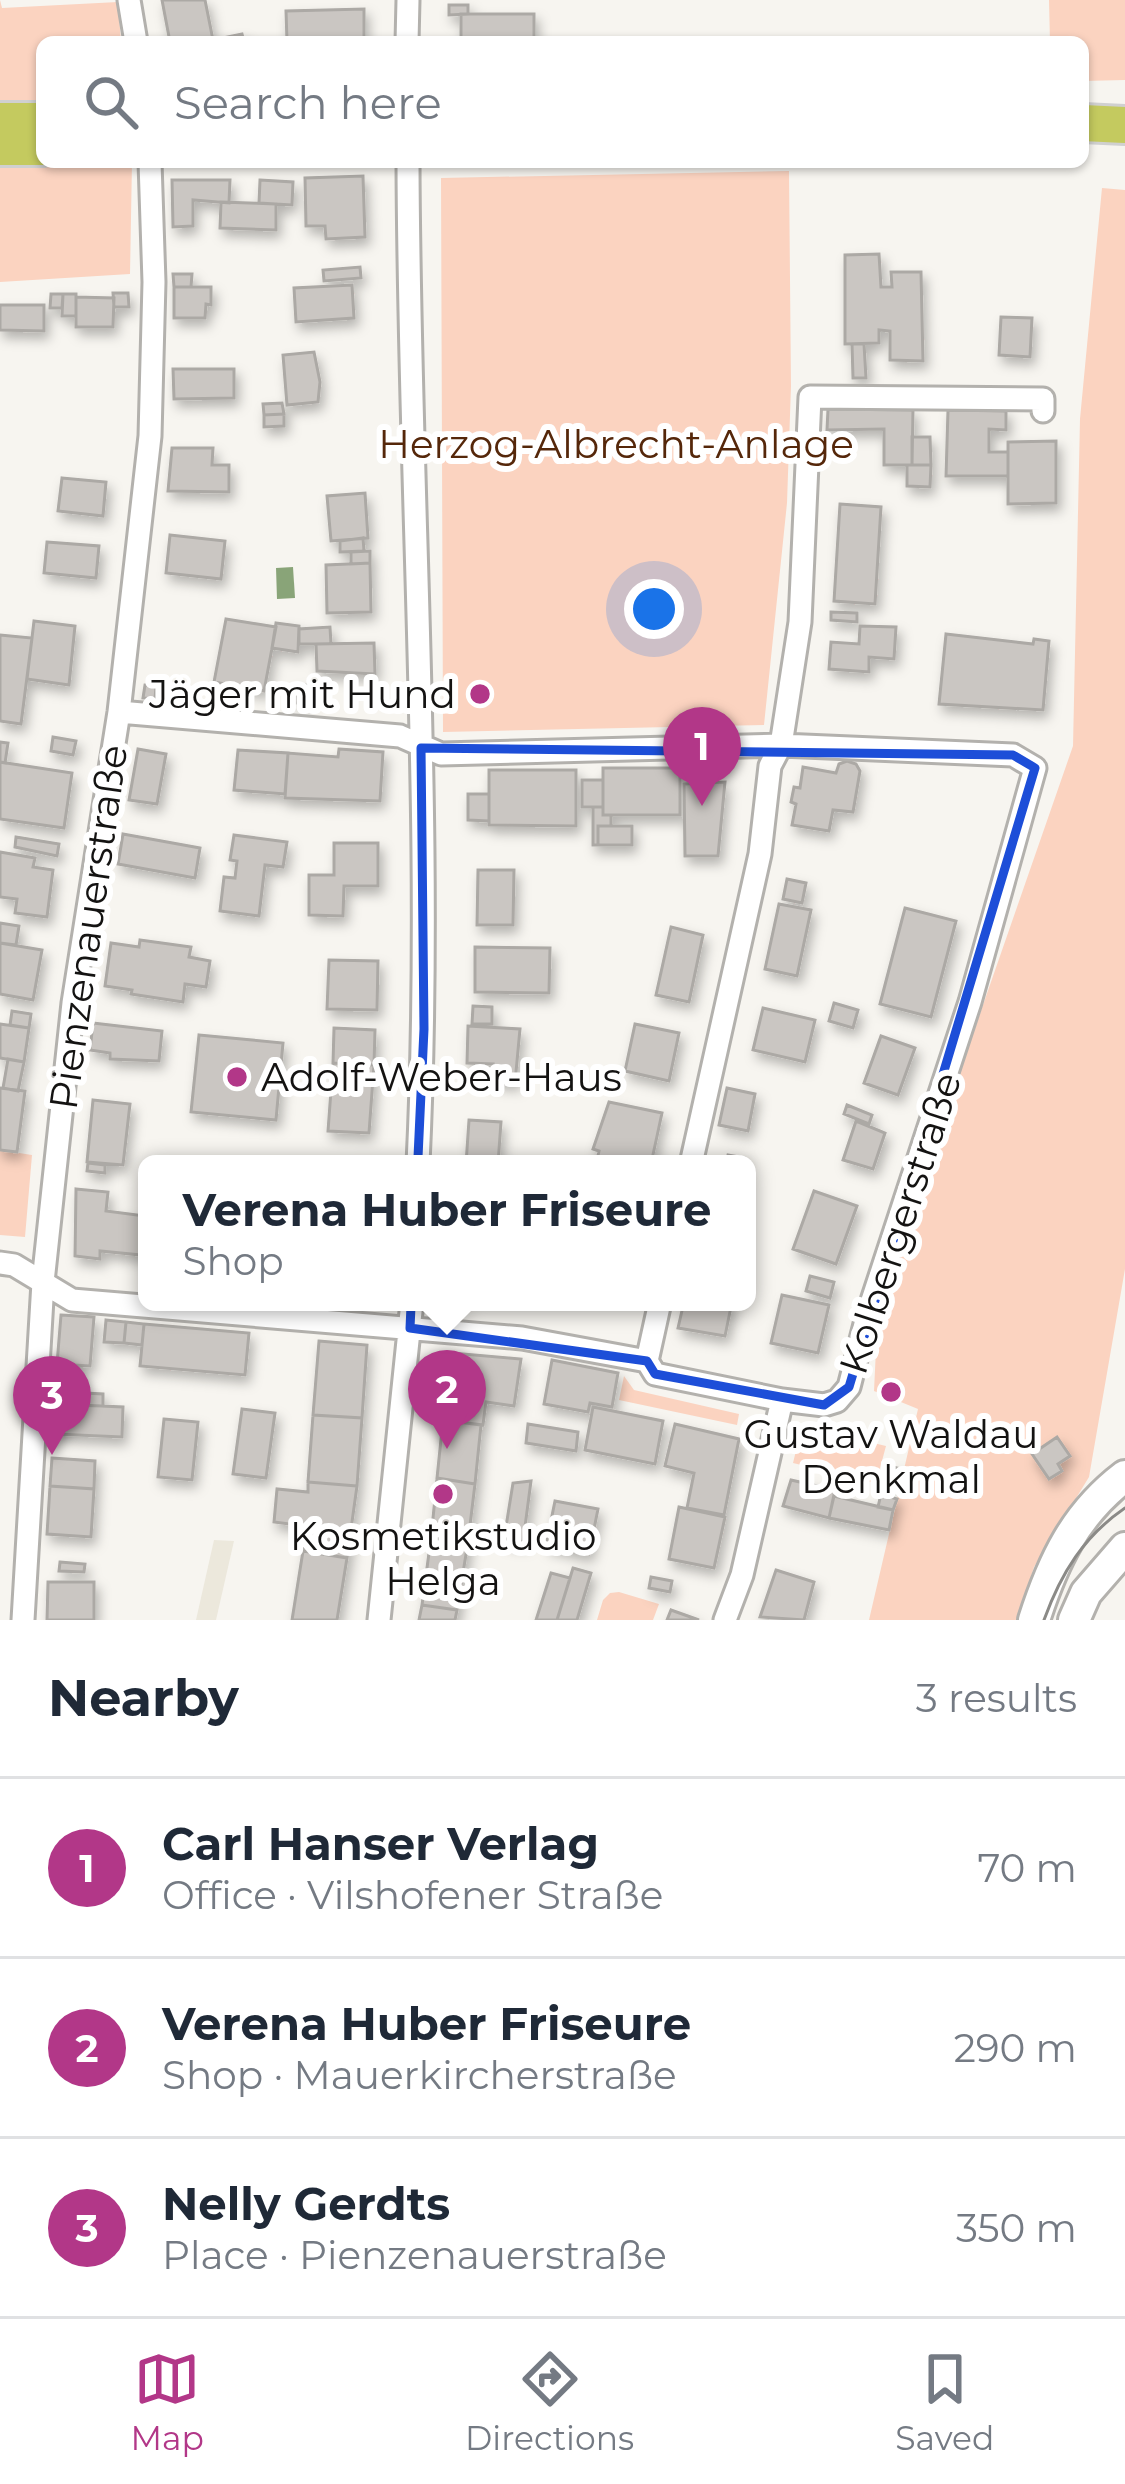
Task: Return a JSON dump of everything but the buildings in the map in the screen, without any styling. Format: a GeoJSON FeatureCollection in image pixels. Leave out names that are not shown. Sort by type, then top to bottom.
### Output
{"type":"FeatureCollection","features":[{"type":"Feature","properties":{"kind":"highway"},"geometry":{"type":"LineString","coordinates":[[0,121],[36,121]]}},
{"type":"Feature","properties":{"kind":"highway"},"geometry":{"type":"LineString","coordinates":[[1089,123],[1125,125]]}},
{"type":"Feature","properties":{"kind":"highway"},"geometry":{"type":"LineString","coordinates":[[0,147],[36,147]]}},
{"type":"Feature","properties":{"kind":"highway"},"geometry":{"type":"LineString","coordinates":[[1089,147],[1125,149]]}},
{"type":"Feature","properties":{"kind":"main road"},"geometry":{"type":"LineString","coordinates":[[1034,1620],[1057,1557],[1074,1527],[1096,1499],[1125,1476]]}},
{"type":"Feature","properties":{"kind":"main road"},"geometry":{"type":"LineString","coordinates":[[1074,1620],[1087,1593],[1125,1548]]}},
{"type":"Feature","properties":{"kind":"street"},"geometry":{"type":"LineString","coordinates":[[129,0],[135,36]]}},
{"type":"Feature","properties":{"kind":"street"},"geometry":{"type":"LineString","coordinates":[[407,0],[407,36]]}},
{"type":"Feature","properties":{"kind":"street","name":"Pienzenauerstraße"},"geometry":{"type":"LineString","coordinates":[[23,1620],[43,1282],[73,1003],[119,712],[150,436],[154,282],[150,168]]}},
{"type":"Feature","properties":{"kind":"street"},"geometry":{"type":"LineString","coordinates":[[408,168],[422,748],[424,1029],[418,1155]]}},
{"type":"Feature","properties":{"kind":"street"},"geometry":{"type":"LineString","coordinates":[[693,1155],[760,854],[770,766],[781,745],[800,622],[810,397],[1043,399],[1043,411]]}},
{"type":"Feature","properties":{"kind":"street"},"geometry":{"type":"LineString","coordinates":[[119,712],[400,736],[441,754],[781,745]]}},
{"type":"Feature","properties":{"kind":"street","name":"Kolbergerstraße"},"geometry":{"type":"LineString","coordinates":[[724,1620],[742,1575],[782,1400],[824,1405],[837,1401],[849,1387],[867,1316],[970,1003],[1035,768],[1013,755],[781,745]]}},
{"type":"Feature","properties":{"kind":"street"},"geometry":{"type":"LineString","coordinates":[[0,1263],[14,1265],[72,1300],[138,1305]]}},
{"type":"Feature","properties":{"kind":"street"},"geometry":{"type":"LineString","coordinates":[[205,1311],[522,1338],[647,1361]]}},
{"type":"Feature","properties":{"kind":"street"},"geometry":{"type":"LineString","coordinates":[[379,1620],[411,1311]]}},
{"type":"Feature","properties":{"kind":"street"},"geometry":{"type":"LineString","coordinates":[[658,1311],[647,1361],[655,1374],[782,1400]]}},
{"type":"Feature","properties":{"kind":"highlighted area"},"geometry":{"type":"Polygon","coordinates":[[[421,748],[1013,755],[1035,768],[849,1387],[824,1405],[655,1374],[647,1361],[410,1328],[424,1029],[421,748]]]}},
{"type":"Feature","properties":{"kind":"shaded area"},"geometry":{"type":"Polygon","coordinates":[[[293,567],[295,598],[277,599],[276,568],[293,567]]]}},
{"type":"Feature","properties":{"kind":"shaded area"},"geometry":{"type":"Polygon","coordinates":[[[214,1540],[234,1541],[216,1620],[196,1620],[214,1540]]]}},
{"type":"Feature","properties":{"kind":"green space"},"geometry":{"type":"Polygon","coordinates":[[[0,0],[2,8],[118,2],[121,36],[36,36],[36,168],[132,168],[130,274],[0,282],[0,0]]]}},
{"type":"Feature","properties":{"kind":"green space"},"geometry":{"type":"Polygon","coordinates":[[[1049,0],[1125,0],[1125,80],[1089,81],[1089,36],[1050,36],[1049,0]]]}},
{"type":"Feature","properties":{"kind":"green space","name":"Herzog-Albrecht-Anlage"},"geometry":{"type":"Polygon","coordinates":[[[789,171],[787,503],[764,725],[443,732],[441,178],[789,171]]]}},
{"type":"Feature","properties":{"kind":"green space"},"geometry":{"type":"Polygon","coordinates":[[[1102,188],[1125,190],[1125,1269],[1089,1477],[1034,1567],[1017,1620],[869,1620],[918,1409],[874,1391],[878,1307],[1073,746],[1080,419],[1102,188]]]}},
{"type":"Feature","properties":{"kind":"green space"},"geometry":{"type":"Polygon","coordinates":[[[0,1150],[32,1155],[25,1237],[0,1235],[0,1150]]]}},
{"type":"Feature","properties":{"kind":"green space"},"geometry":{"type":"Polygon","coordinates":[[[624,1376],[634,1390],[739,1414],[737,1425],[619,1400],[624,1376]]]}},
{"type":"Feature","properties":{"kind":"green space"},"geometry":{"type":"Polygon","coordinates":[[[802,1426],[886,1446],[876,1483],[793,1463],[802,1426]]]}},
{"type":"Feature","properties":{"kind":"green space"},"geometry":{"type":"Polygon","coordinates":[[[619,1592],[659,1604],[653,1620],[597,1620],[603,1600],[619,1592]]]}},
{"type":"Feature","properties":{"kind":"tram line"},"geometry":{"type":"LineString","coordinates":[[1044,1620],[1076,1557],[1125,1508]]}},
{"type":"Feature","properties":{"kind":"place","name":"Jäger mit Hund"},"geometry":{"type":"Point","coordinates":[480,694]}},
{"type":"Feature","properties":{"kind":"place","name":"Carl Hanser Verlag"},"geometry":{"type":"Point","coordinates":[702,806]}},
{"type":"Feature","properties":{"kind":"place","name":"Adolf-Weber-Haus"},"geometry":{"type":"Point","coordinates":[237,1077]}},
{"type":"Feature","properties":{"kind":"place","name":"Gustav Waldau Denkmal"},"geometry":{"type":"Point","coordinates":[891,1392]}},
{"type":"Feature","properties":{"kind":"place","name":"Verena Huber Friseure"},"geometry":{"type":"Point","coordinates":[447,1449]}},
{"type":"Feature","properties":{"kind":"place","name":"Nelly Gerdts"},"geometry":{"type":"Point","coordinates":[52,1455]}},
{"type":"Feature","properties":{"kind":"place","name":"Kosmetikstudio Helga"},"geometry":{"type":"Point","coordinates":[443,1494]}}]}
